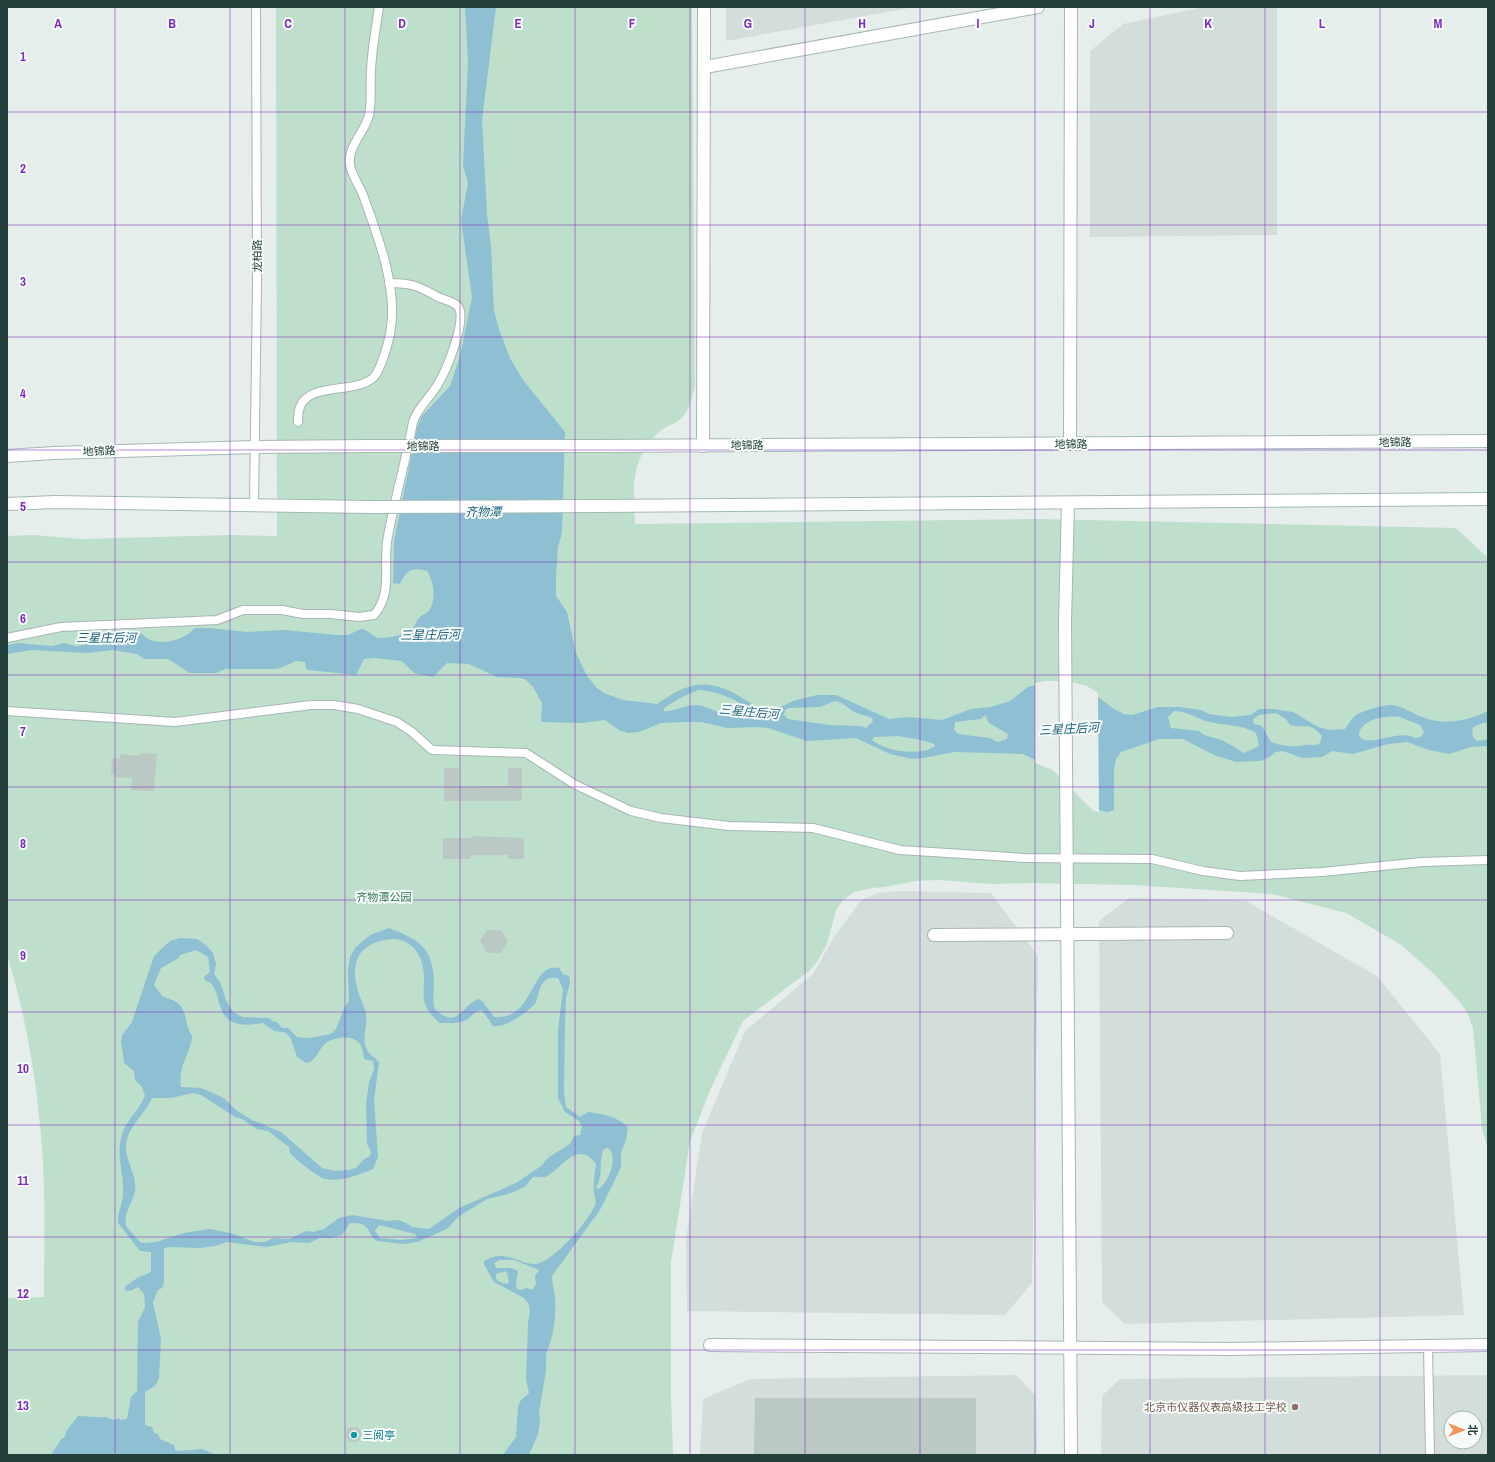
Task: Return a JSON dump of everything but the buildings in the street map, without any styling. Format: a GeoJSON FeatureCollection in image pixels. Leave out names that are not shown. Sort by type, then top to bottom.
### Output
{"type":"FeatureCollection","features":[{"type":"Feature","properties":{"kind":"street"},"geometry":{"type":"LineString","coordinates":[[703,446],[704,7]]}},
{"type":"Feature","properties":{"kind":"street"},"geometry":{"type":"LineString","coordinates":[[705,66],[1038,7]]}},
{"type":"Feature","properties":{"kind":"street"},"geometry":{"type":"LineString","coordinates":[[1070,444],[1071,7]]}},
{"type":"Feature","properties":{"kind":"street","name":"地锦路"},"geometry":{"type":"LineString","coordinates":[[7,456],[54,452],[255,447],[1488,441]]}},
{"type":"Feature","properties":{"kind":"street"},"geometry":{"type":"LineString","coordinates":[[7,504],[55,502],[370,507],[1488,500]]}},
{"type":"Feature","properties":{"kind":"street"},"geometry":{"type":"LineString","coordinates":[[1068,503],[1065,622],[1071,1455]]}},
{"type":"Feature","properties":{"kind":"street"},"geometry":{"type":"LineString","coordinates":[[934,935],[1227,933]]}},
{"type":"Feature","properties":{"kind":"street"},"geometry":{"type":"LineString","coordinates":[[710,1345],[1232,1349],[1488,1345]]}},
{"type":"Feature","properties":{"kind":"lane","name":"龙柏路"},"geometry":{"type":"LineString","coordinates":[[254,505],[256,7]]}},
{"type":"Feature","properties":{"kind":"lane"},"geometry":{"type":"LineString","coordinates":[[298,422],[300,408],[304,400],[312,394],[362,383],[373,378],[378,370],[391,327],[391,300],[389,283],[379,239],[360,188],[354,178],[350,164],[351,152],[365,128],[369,113],[372,59],[379,7]]}},
{"type":"Feature","properties":{"kind":"lane"},"geometry":{"type":"LineString","coordinates":[[7,638],[66,626],[217,620],[242,610],[289,610],[299,613],[360,617],[374,615],[382,603],[386,586],[388,535],[413,422],[420,408],[437,386],[447,367],[458,333],[460,313],[459,308],[454,304],[428,290],[410,284],[389,283]]}},
{"type":"Feature","properties":{"kind":"lane"},"geometry":{"type":"LineString","coordinates":[[7,712],[175,722],[311,705],[334,705],[358,709],[397,722],[412,732],[432,750],[526,753],[574,784],[631,811],[661,818],[729,826],[813,828],[900,850],[1018,857],[1152,859],[1203,871],[1240,876],[1329,872],[1422,862],[1488,860]]}},
{"type":"Feature","properties":{"kind":"lane"},"geometry":{"type":"LineString","coordinates":[[1428,1346],[1430,1455]]}},
{"type":"Feature","properties":{"kind":"shaded area"},"geometry":{"type":"Polygon","coordinates":[[[726,7],[915,7],[726,41],[726,7]]]}},
{"type":"Feature","properties":{"kind":"shaded area"},"geometry":{"type":"Polygon","coordinates":[[[1204,7],[1277,7],[1277,235],[1090,237],[1090,51],[1123,24],[1204,7]]]}},
{"type":"Feature","properties":{"kind":"shaded area"},"geometry":{"type":"Polygon","coordinates":[[[898,891],[991,893],[1038,956],[1032,1283],[1005,1315],[687,1311],[686,1239],[702,1133],[745,1031],[813,974],[834,937],[861,900],[878,893],[898,891]]]}},
{"type":"Feature","properties":{"kind":"shaded area"},"geometry":{"type":"Polygon","coordinates":[[[1129,898],[1246,901],[1377,976],[1440,1054],[1464,1315],[1125,1324],[1102,1302],[1099,921],[1129,898]]]}},
{"type":"Feature","properties":{"kind":"shaded area"},"geometry":{"type":"Polygon","coordinates":[[[1016,1375],[1036,1396],[1037,1455],[700,1455],[703,1399],[750,1379],[1016,1375]]]}},
{"type":"Feature","properties":{"kind":"shaded area","name":"北京市仪器仪表高级技工学校"},"geometry":{"type":"Polygon","coordinates":[[[1488,1375],[1488,1455],[1101,1455],[1102,1396],[1120,1379],[1488,1375]]]}},
{"type":"Feature","properties":{"kind":"green space","name":"齐物潭公园"},"geometry":{"type":"Polygon","coordinates":[[[276,7],[692,7],[695,385],[690,405],[685,414],[678,421],[659,432],[650,442],[638,464],[634,486],[635,524],[1038,519],[1456,528],[1488,558],[1488,1149],[1482,1128],[1473,1028],[1467,1012],[1434,974],[1400,944],[1346,913],[1272,894],[1133,885],[1032,883],[992,884],[938,880],[915,881],[872,888],[854,892],[843,900],[836,910],[827,944],[817,962],[809,971],[743,1021],[711,1088],[690,1141],[671,1262],[671,1396],[673,1455],[7,1455],[8,1298],[44,1297],[44,1176],[39,1113],[29,1044],[7,955],[7,536],[33,535],[82,539],[231,535],[277,536],[276,7]]]}},
{"type":"Feature","properties":{"kind":"water","name":"齐物潭"},"geometry":{"type":"Polygon","coordinates":[[[465,7],[496,7],[482,120],[494,311],[510,358],[523,380],[565,432],[562,533],[558,547],[556,596],[567,612],[576,653],[587,676],[597,688],[604,693],[623,700],[657,704],[680,690],[700,685],[710,685],[732,692],[768,713],[793,701],[817,695],[836,695],[889,719],[909,717],[942,720],[971,709],[991,707],[1010,701],[1028,687],[1045,683],[1086,688],[1114,709],[1124,714],[1132,715],[1158,707],[1179,707],[1201,710],[1209,714],[1231,717],[1251,715],[1259,709],[1273,709],[1293,712],[1318,727],[1329,730],[1345,729],[1352,719],[1358,714],[1373,708],[1390,705],[1402,707],[1417,715],[1441,722],[1457,721],[1488,711],[1488,723],[1483,723],[1473,727],[1472,731],[1473,737],[1477,741],[1488,739],[1488,746],[1471,747],[1449,754],[1429,750],[1407,742],[1388,744],[1353,754],[1332,751],[1322,757],[1302,758],[1283,751],[1275,752],[1270,757],[1260,761],[1236,762],[1214,755],[1183,739],[1159,739],[1121,752],[1116,759],[1114,769],[1114,810],[1107,812],[1095,809],[1054,769],[1023,754],[955,752],[912,759],[890,754],[856,738],[807,741],[768,728],[727,728],[701,722],[686,722],[661,723],[639,732],[628,733],[619,730],[605,720],[582,723],[541,722],[542,703],[533,687],[526,680],[521,678],[497,677],[469,664],[447,663],[433,677],[414,673],[402,661],[375,658],[364,659],[356,675],[308,670],[306,669],[305,662],[296,661],[276,669],[225,669],[216,673],[190,673],[168,659],[144,659],[137,654],[113,650],[87,653],[31,650],[7,654],[7,645],[18,643],[52,646],[64,643],[76,646],[97,643],[131,644],[137,640],[140,633],[148,639],[154,641],[167,642],[185,636],[195,628],[247,632],[284,630],[337,635],[348,635],[361,629],[376,637],[386,638],[411,630],[417,620],[429,610],[432,605],[434,595],[433,585],[427,571],[417,569],[410,571],[400,584],[393,583],[394,541],[417,428],[422,416],[450,386],[460,356],[472,297],[461,220],[468,183],[463,166],[468,62],[465,7]],[[698,690],[680,698],[664,708],[664,711],[671,711],[697,705],[722,714],[736,717],[742,716],[748,712],[745,707],[733,699],[704,690],[698,690]],[[835,701],[820,707],[789,708],[785,710],[784,715],[788,719],[829,725],[860,726],[866,728],[873,721],[872,718],[856,713],[842,703],[835,701]],[[1174,711],[1168,717],[1171,728],[1199,731],[1204,735],[1222,740],[1244,753],[1259,746],[1256,733],[1250,730],[1205,721],[1184,712],[1174,711]],[[1276,713],[1259,715],[1253,719],[1254,724],[1262,726],[1271,742],[1292,746],[1314,745],[1320,743],[1322,736],[1318,731],[1307,726],[1290,725],[1286,719],[1276,713]],[[985,715],[981,719],[955,722],[954,729],[958,734],[990,738],[997,742],[1007,739],[1008,734],[989,723],[985,715]],[[1400,717],[1375,719],[1369,722],[1360,730],[1359,736],[1363,739],[1369,740],[1401,735],[1415,738],[1421,737],[1424,732],[1420,725],[1400,717]],[[898,736],[874,737],[872,740],[893,750],[911,752],[928,749],[935,746],[934,744],[921,740],[898,736]]]}},
{"type":"Feature","properties":{"kind":"water"},"geometry":{"type":"Polygon","coordinates":[[[389,928],[408,936],[422,946],[427,952],[433,969],[433,999],[435,1009],[449,1018],[460,1014],[474,1001],[479,999],[494,1017],[507,1016],[517,1010],[525,1001],[542,973],[550,968],[559,968],[563,974],[569,976],[570,983],[566,998],[565,1025],[564,1092],[566,1107],[580,1117],[588,1112],[609,1116],[619,1120],[628,1127],[626,1140],[621,1153],[621,1167],[600,1210],[552,1276],[555,1298],[554,1326],[551,1341],[546,1354],[546,1370],[539,1413],[540,1421],[538,1434],[529,1455],[503,1455],[516,1437],[518,1406],[521,1400],[529,1393],[526,1379],[528,1323],[530,1311],[529,1305],[524,1298],[494,1282],[484,1264],[484,1261],[492,1257],[505,1256],[522,1262],[535,1264],[551,1257],[570,1239],[587,1219],[596,1202],[594,1179],[596,1164],[590,1157],[583,1154],[571,1157],[547,1176],[533,1177],[525,1187],[508,1194],[487,1199],[459,1216],[447,1229],[417,1242],[404,1244],[377,1241],[371,1235],[366,1226],[357,1223],[350,1223],[342,1235],[331,1238],[320,1238],[309,1243],[292,1242],[267,1247],[227,1242],[215,1246],[200,1248],[167,1247],[164,1249],[164,1283],[162,1288],[158,1290],[153,1302],[161,1339],[159,1378],[155,1386],[145,1392],[145,1425],[152,1427],[154,1433],[158,1434],[160,1439],[174,1445],[175,1450],[202,1449],[216,1455],[51,1455],[78,1416],[106,1417],[113,1420],[119,1418],[120,1420],[127,1419],[131,1397],[137,1391],[138,1322],[145,1307],[144,1294],[138,1287],[130,1291],[125,1290],[125,1287],[137,1278],[151,1272],[151,1252],[140,1251],[118,1223],[118,1216],[123,1193],[120,1154],[121,1138],[124,1129],[145,1096],[142,1087],[135,1080],[134,1071],[124,1063],[121,1041],[122,1035],[132,1022],[154,956],[170,941],[180,938],[197,939],[206,945],[213,953],[216,964],[214,974],[221,984],[226,1000],[233,1012],[243,1017],[269,1018],[272,1021],[277,1022],[282,1028],[288,1028],[297,1037],[309,1038],[331,1034],[336,1029],[345,1006],[349,1001],[348,970],[350,957],[355,948],[370,935],[389,928]],[[396,939],[384,940],[367,947],[361,953],[357,960],[355,969],[355,979],[366,1014],[365,1046],[368,1052],[379,1063],[374,1100],[378,1157],[373,1169],[356,1176],[343,1179],[325,1179],[313,1172],[297,1159],[290,1153],[289,1147],[268,1131],[257,1129],[201,1095],[193,1093],[171,1098],[152,1098],[132,1128],[127,1141],[126,1149],[135,1180],[135,1191],[125,1221],[126,1226],[140,1242],[156,1242],[184,1233],[210,1229],[230,1233],[255,1242],[265,1242],[273,1238],[289,1239],[306,1231],[313,1232],[324,1229],[339,1218],[352,1215],[388,1221],[398,1220],[412,1227],[429,1229],[459,1208],[516,1183],[541,1166],[549,1157],[570,1144],[574,1136],[580,1135],[582,1127],[579,1121],[565,1112],[558,1098],[558,1030],[563,989],[558,978],[547,979],[543,982],[535,1004],[526,1012],[503,1025],[493,1026],[482,1010],[460,1022],[440,1023],[430,1013],[425,1003],[423,967],[418,954],[414,949],[409,944],[396,939]],[[196,950],[180,955],[179,958],[161,968],[154,985],[163,997],[175,1001],[182,1007],[188,1029],[192,1036],[182,1068],[180,1080],[181,1087],[201,1088],[224,1098],[236,1110],[252,1120],[281,1132],[322,1168],[336,1171],[349,1170],[356,1168],[363,1160],[370,1156],[371,1152],[367,1144],[366,1104],[369,1082],[374,1069],[373,1061],[364,1059],[360,1044],[353,1039],[338,1038],[325,1044],[312,1061],[306,1063],[297,1057],[291,1039],[284,1032],[274,1031],[263,1023],[245,1025],[233,1022],[225,1017],[216,992],[212,985],[205,980],[204,977],[210,972],[208,957],[196,950]],[[608,1148],[604,1149],[602,1154],[600,1178],[596,1187],[598,1189],[609,1176],[613,1163],[613,1157],[608,1148]],[[379,1225],[375,1231],[380,1238],[402,1240],[417,1238],[415,1234],[379,1225]],[[500,1260],[494,1263],[496,1268],[511,1268],[518,1271],[516,1283],[517,1289],[520,1290],[527,1288],[532,1290],[536,1284],[535,1276],[539,1270],[514,1260],[500,1260]],[[505,1271],[496,1274],[497,1280],[501,1282],[507,1284],[509,1282],[505,1271]]]}},
{"type":"Feature","properties":{"kind":"pier"},"geometry":{"type":"Polygon","coordinates":[[[1045,681],[1068,681],[1087,686],[1098,693],[1099,812],[1094,811],[1053,770],[1035,763],[1035,683],[1045,681]]]}},
{"type":"Feature","properties":{"kind":"place","name":"北京市仪器仪表高级技工学校"},"geometry":{"type":"Point","coordinates":[1295,1407]}},
{"type":"Feature","properties":{"kind":"place","name":"三阅亭"},"geometry":{"type":"Point","coordinates":[354,1435]}},
{"type":"Feature","properties":{"kind":"water label","name":"三星庄后河"},"geometry":{"type":"Point","coordinates":[430,635]}},
{"type":"Feature","properties":{"kind":"water label","name":"三星庄后河"},"geometry":{"type":"Point","coordinates":[106,638]}},
{"type":"Feature","properties":{"kind":"water label","name":"三星庄后河"},"geometry":{"type":"Point","coordinates":[749,712]}},
{"type":"Feature","properties":{"kind":"water label","name":"三星庄后河"},"geometry":{"type":"Point","coordinates":[1069,729]}}]}
